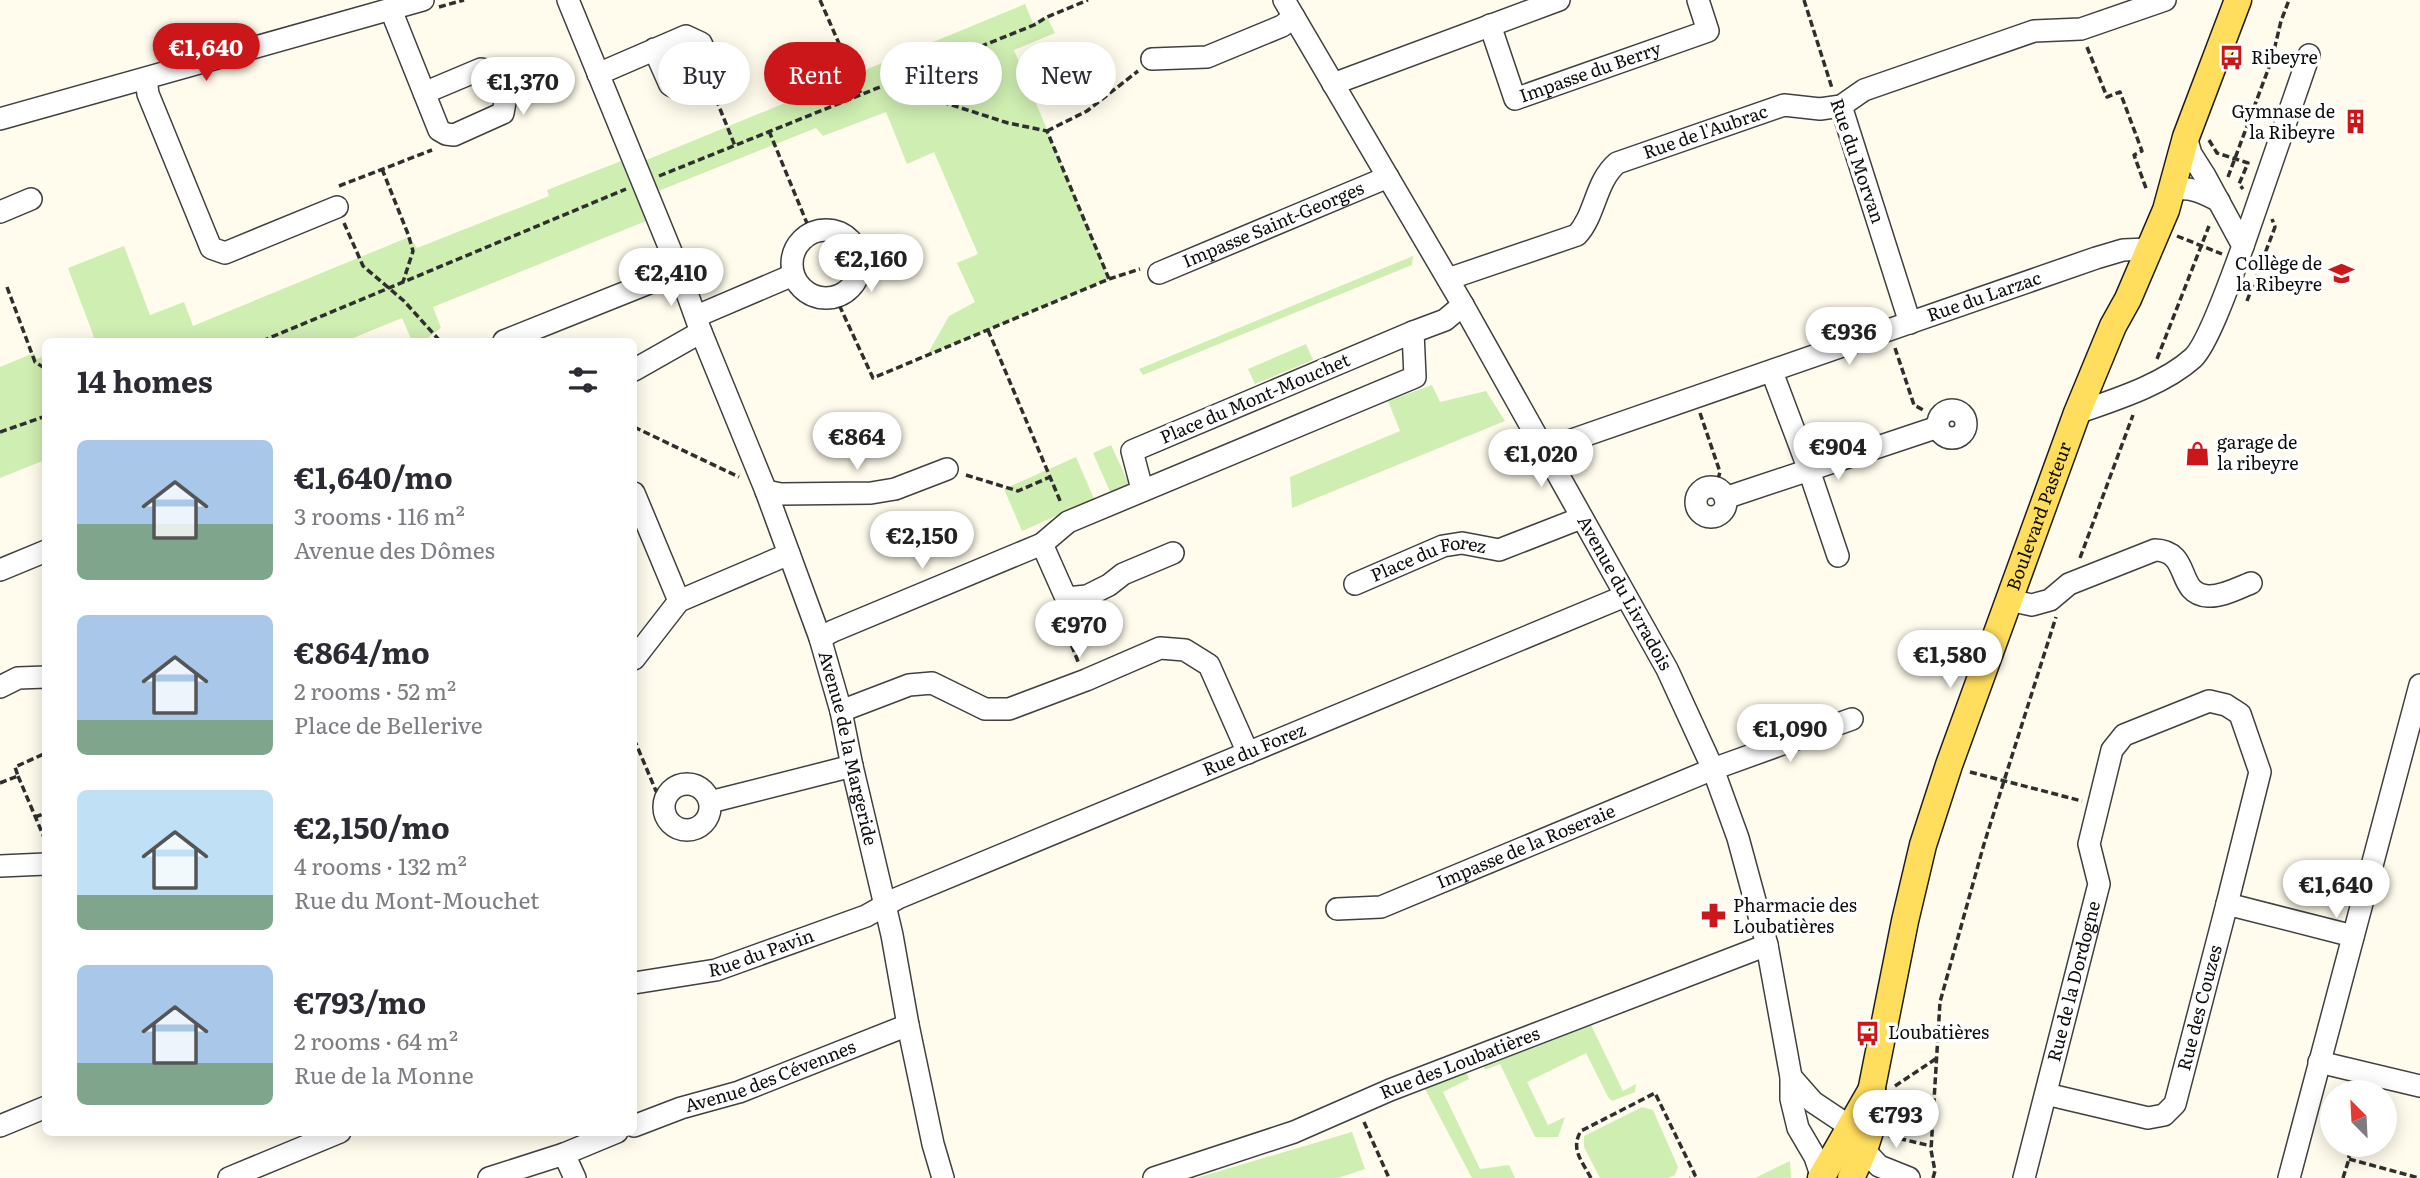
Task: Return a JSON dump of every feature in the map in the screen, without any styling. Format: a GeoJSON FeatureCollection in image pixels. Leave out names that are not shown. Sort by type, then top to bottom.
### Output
{"type":"FeatureCollection","features":[{"type":"Feature","properties":{"kind":"main road","name":"Boulevard Pasteur"},"geometry":{"type":"LineString","coordinates":[[1851,1178],[1873,1143],[1872,1125],[1880,1089],[1882,1033],[1917,871],[1949,765],[2077,413],[2168,200],[2186,137],[2238,0]]}},
{"type":"Feature","properties":{"kind":"main road","name":"Boulevard Pasteur"},"geometry":{"type":"LineString","coordinates":[[1821,1178],[1849,1126],[1880,1089]]}},
{"type":"Feature","properties":{"kind":"street"},"geometry":{"type":"LineString","coordinates":[[0,120],[423,0]]}},
{"type":"Feature","properties":{"kind":"street","name":"Avenue de la Margeride"},"geometry":{"type":"LineString","coordinates":[[568,0],[766,491],[820,638],[841,711],[885,905],[933,1144],[943,1178]]}},
{"type":"Feature","properties":{"kind":"street"},"geometry":{"type":"LineString","coordinates":[[1333,84],[1559,0]]}},
{"type":"Feature","properties":{"kind":"street","name":"Impasse du Berry"},"geometry":{"type":"LineString","coordinates":[[1490,25],[1516,99],[1708,31],[1698,0]]}},
{"type":"Feature","properties":{"kind":"street","name":"Rue de l'Aubrac"},"geometry":{"type":"LineString","coordinates":[[1448,279],[1577,235],[1587,224],[1605,172],[1617,163],[1784,105],[1820,109],[1841,106],[1864,90],[2035,31],[2081,29],[2165,0]]}},
{"type":"Feature","properties":{"kind":"street"},"geometry":{"type":"LineString","coordinates":[[1152,59],[1207,57],[1282,26],[1289,9]]}},
{"type":"Feature","properties":{"kind":"street","name":"Avenue du Livradois"},"geometry":{"type":"LineString","coordinates":[[1289,9],[1463,305],[1667,669],[1713,769],[1738,838],[1767,945],[1798,1128],[1815,1157],[1821,1178]]}},
{"type":"Feature","properties":{"kind":"street"},"geometry":{"type":"LineString","coordinates":[[391,10],[424,93],[439,130],[454,135],[503,113],[505,102],[492,71],[481,69],[424,93]]}},
{"type":"Feature","properties":{"kind":"street"},"geometry":{"type":"LineString","coordinates":[[672,42],[687,36],[699,42]]}},
{"type":"Feature","properties":{"kind":"street"},"geometry":{"type":"LineString","coordinates":[[598,74],[658,47]]}},
{"type":"Feature","properties":{"kind":"street"},"geometry":{"type":"LineString","coordinates":[[654,49],[658,58]]}},
{"type":"Feature","properties":{"kind":"street"},"geometry":{"type":"LineString","coordinates":[[2077,413],[2126,395],[2173,372],[2194,357],[2204,342],[2240,253],[2309,55]]}},
{"type":"Feature","properties":{"kind":"street"},"geometry":{"type":"LineString","coordinates":[[146,79],[148,94],[211,248],[225,253],[337,207]]}},
{"type":"Feature","properties":{"kind":"street","name":"Rue du Morvan"},"geometry":{"type":"LineString","coordinates":[[1841,106],[1910,323]]}},
{"type":"Feature","properties":{"kind":"street"},"geometry":{"type":"LineString","coordinates":[[2186,137],[2191,154],[2219,201],[2240,253]]}},
{"type":"Feature","properties":{"kind":"street","name":"Impasse Saint-Georges"},"geometry":{"type":"LineString","coordinates":[[1159,273],[1388,177]]}},
{"type":"Feature","properties":{"kind":"street"},"geometry":{"type":"LineString","coordinates":[[2168,200],[2183,187],[2201,191],[2219,201]]}},
{"type":"Feature","properties":{"kind":"street"},"geometry":{"type":"LineString","coordinates":[[0,212],[31,200]]}},
{"type":"Feature","properties":{"kind":"street"},"geometry":{"type":"LineString","coordinates":[[835,231],[852,242],[858,253],[858,276],[851,286],[835,296],[819,298],[808,293],[799,286],[793,275],[793,255],[797,245],[811,233],[835,231]]}},
{"type":"Feature","properties":{"kind":"street","name":"Rue du Larzac"},"geometry":{"type":"LineString","coordinates":[[1543,450],[2096,258],[2123,250],[2148,249]]}},
{"type":"Feature","properties":{"kind":"street"},"geometry":{"type":"LineString","coordinates":[[512,338],[679,271]]}},
{"type":"Feature","properties":{"kind":"street"},"geometry":{"type":"LineString","coordinates":[[637,368],[699,324],[793,275]]}},
{"type":"Feature","properties":{"kind":"street","name":"Place du Mont-Mouchet"},"geometry":{"type":"LineString","coordinates":[[1142,489],[1132,451],[1445,320],[1463,305]]}},
{"type":"Feature","properties":{"kind":"street"},"geometry":{"type":"LineString","coordinates":[[820,638],[1042,544],[1068,522],[1142,489],[1415,377],[1413,332]]}},
{"type":"Feature","properties":{"kind":"street"},"geometry":{"type":"LineString","coordinates":[[1772,372],[1838,556]]}},
{"type":"Feature","properties":{"kind":"street"},"geometry":{"type":"LineString","coordinates":[[1721,493],[1809,470],[1939,423]]}},
{"type":"Feature","properties":{"kind":"street"},"geometry":{"type":"LineString","coordinates":[[766,491],[780,494],[871,493],[895,489],[947,469]]}},
{"type":"Feature","properties":{"kind":"street"},"geometry":{"type":"LineString","coordinates":[[637,500],[679,601]]}},
{"type":"Feature","properties":{"kind":"street","name":"Place du Forez"},"geometry":{"type":"LineString","coordinates":[[1355,584],[1443,546],[1462,543],[1499,550],[1581,518]]}},
{"type":"Feature","properties":{"kind":"street"},"geometry":{"type":"LineString","coordinates":[[1042,544],[1066,598],[1087,596],[1109,586],[1123,574],[1173,553]]}},
{"type":"Feature","properties":{"kind":"street"},"geometry":{"type":"LineString","coordinates":[[2009,600],[2032,605],[2050,600],[2069,584],[2155,550],[2167,550],[2175,555],[2192,588],[2205,596],[2217,596],[2251,583]]}},
{"type":"Feature","properties":{"kind":"street"},"geometry":{"type":"LineString","coordinates":[[0,570],[42,553]]}},
{"type":"Feature","properties":{"kind":"street"},"geometry":{"type":"LineString","coordinates":[[637,655],[679,601],[789,554]]}},
{"type":"Feature","properties":{"kind":"street","name":"Rue du Forez"},"geometry":{"type":"LineString","coordinates":[[885,905],[1626,596]]}},
{"type":"Feature","properties":{"kind":"street"},"geometry":{"type":"LineString","coordinates":[[841,711],[909,685],[932,683],[985,709],[1009,709],[1160,648],[1185,650],[1209,665],[1248,752]]}},
{"type":"Feature","properties":{"kind":"street"},"geometry":{"type":"LineString","coordinates":[[0,687],[18,678],[42,677]]}},
{"type":"Feature","properties":{"kind":"street"},"geometry":{"type":"LineString","coordinates":[[2289,1178],[2420,685]]}},
{"type":"Feature","properties":{"kind":"street","name":"Rue de la Dordogne"},"geometry":{"type":"LineString","coordinates":[[2024,1178],[2099,884],[2089,844],[2112,750],[2124,734],[2209,701],[2226,705],[2240,714],[2260,772],[2227,904]]}},
{"type":"Feature","properties":{"kind":"street","name":"Impasse de la Roseraie"},"geometry":{"type":"LineString","coordinates":[[1337,909],[1381,907],[1713,769],[1852,719]]}},
{"type":"Feature","properties":{"kind":"street"},"geometry":{"type":"LineString","coordinates":[[710,802],[852,766]]}},
{"type":"Feature","properties":{"kind":"street"},"geometry":{"type":"LineString","coordinates":[[687,783],[702,789],[710,802],[709,817],[698,828],[676,828],[665,817],[663,809],[667,794],[687,783]]}},
{"type":"Feature","properties":{"kind":"street"},"geometry":{"type":"LineString","coordinates":[[0,866],[42,864]]}},
{"type":"Feature","properties":{"kind":"street"},"geometry":{"type":"LineString","coordinates":[[2227,904],[2353,936]]}},
{"type":"Feature","properties":{"kind":"street","name":"Rue des Couzes"},"geometry":{"type":"LineString","coordinates":[[2046,1094],[2148,1118],[2164,1115],[2175,1104],[2227,904]]}},
{"type":"Feature","properties":{"kind":"street","name":"Rue du Pavin"},"geometry":{"type":"LineString","coordinates":[[637,983],[716,970],[866,916],[885,905]]}},
{"type":"Feature","properties":{"kind":"street","name":"Rue des Loubatières"},"geometry":{"type":"LineString","coordinates":[[1154,1178],[1294,1132],[1356,1104],[1649,988],[1767,945]]}},
{"type":"Feature","properties":{"kind":"street","name":"Avenue des Cévennes"},"geometry":{"type":"LineString","coordinates":[[637,1125],[681,1108],[739,1092],[908,1025]]}},
{"type":"Feature","properties":{"kind":"street"},"geometry":{"type":"LineString","coordinates":[[2319,1062],[2420,1086]]}},
{"type":"Feature","properties":{"kind":"street"},"geometry":{"type":"LineString","coordinates":[[1791,1077],[1813,1102],[1873,1143],[1879,1166],[1909,1178]]}},
{"type":"Feature","properties":{"kind":"street"},"geometry":{"type":"LineString","coordinates":[[1798,1128],[1813,1102]]}},
{"type":"Feature","properties":{"kind":"street"},"geometry":{"type":"LineString","coordinates":[[0,1126],[42,1109]]}},
{"type":"Feature","properties":{"kind":"street"},"geometry":{"type":"LineString","coordinates":[[229,1178],[300,1140],[320,1136]]}},
{"type":"Feature","properties":{"kind":"street"},"geometry":{"type":"LineString","coordinates":[[489,1178],[564,1154],[607,1136]]}},
{"type":"Feature","properties":{"kind":"street"},"geometry":{"type":"LineString","coordinates":[[564,1154],[575,1178]]}},
{"type":"Feature","properties":{"kind":"path"},"geometry":{"type":"LineString","coordinates":[[820,0],[839,42]]}},
{"type":"Feature","properties":{"kind":"path"},"geometry":{"type":"LineString","coordinates":[[991,42],[1088,0]]}},
{"type":"Feature","properties":{"kind":"path","name":"Rue du Morvan"},"geometry":{"type":"LineString","coordinates":[[1804,0],[1831,86],[1841,106]]}},
{"type":"Feature","properties":{"kind":"path"},"geometry":{"type":"LineString","coordinates":[[1933,1178],[1935,1171],[1931,1146],[1940,1002],[1984,844],[2057,614],[2202,246],[2272,59],[2289,0]]}},
{"type":"Feature","properties":{"kind":"path"},"geometry":{"type":"LineString","coordinates":[[2081,29],[2107,97],[2120,92],[2142,152],[2134,155],[2151,205],[2168,200],[2179,217],[2172,234],[2202,246],[2240,253],[2260,268]]}},
{"type":"Feature","properties":{"kind":"path"},"geometry":{"type":"LineString","coordinates":[[951,105],[1008,123],[1047,131],[1087,111],[1152,59]]}},
{"type":"Feature","properties":{"kind":"path"},"geometry":{"type":"LineString","coordinates":[[718,105],[735,146]]}},
{"type":"Feature","properties":{"kind":"path"},"geometry":{"type":"LineString","coordinates":[[269,338],[832,105]]}},
{"type":"Feature","properties":{"kind":"path"},"geometry":{"type":"LineString","coordinates":[[769,131],[811,233]]}},
{"type":"Feature","properties":{"kind":"path"},"geometry":{"type":"LineString","coordinates":[[1047,131],[1108,279]]}},
{"type":"Feature","properties":{"kind":"path"},"geometry":{"type":"LineString","coordinates":[[437,338],[417,314],[363,266],[331,191],[444,145],[446,134]]}},
{"type":"Feature","properties":{"kind":"path"},"geometry":{"type":"LineString","coordinates":[[382,169],[413,251],[403,283]]}},
{"type":"Feature","properties":{"kind":"path"},"geometry":{"type":"LineString","coordinates":[[835,296],[873,377],[1108,279],[1145,267],[1159,273]]}},
{"type":"Feature","properties":{"kind":"path"},"geometry":{"type":"LineString","coordinates":[[8,287],[35,362],[42,366]]}},
{"type":"Feature","properties":{"kind":"path"},"geometry":{"type":"LineString","coordinates":[[988,330],[1068,522]]}},
{"type":"Feature","properties":{"kind":"path"},"geometry":{"type":"LineString","coordinates":[[1889,330],[1914,405],[1939,423]]}},
{"type":"Feature","properties":{"kind":"path"},"geometry":{"type":"LineString","coordinates":[[1695,398],[1720,472],[1721,493]]}},
{"type":"Feature","properties":{"kind":"path"},"geometry":{"type":"LineString","coordinates":[[0,432],[42,417]]}},
{"type":"Feature","properties":{"kind":"path"},"geometry":{"type":"LineString","coordinates":[[637,428],[766,491]]}},
{"type":"Feature","properties":{"kind":"path"},"geometry":{"type":"LineString","coordinates":[[947,469],[1017,491],[1050,477]]}},
{"type":"Feature","properties":{"kind":"path"},"geometry":{"type":"LineString","coordinates":[[1066,598],[1058,612],[1086,680]]}},
{"type":"Feature","properties":{"kind":"path"},"geometry":{"type":"LineString","coordinates":[[637,746],[656,791],[667,794]]}},
{"type":"Feature","properties":{"kind":"path"},"geometry":{"type":"LineString","coordinates":[[42,755],[15,767],[42,833]]}},
{"type":"Feature","properties":{"kind":"path"},"geometry":{"type":"LineString","coordinates":[[1949,765],[2005,782],[2097,804]]}},
{"type":"Feature","properties":{"kind":"path"},"geometry":{"type":"LineString","coordinates":[[0,783],[18,776]]}},
{"type":"Feature","properties":{"kind":"path"},"geometry":{"type":"LineString","coordinates":[[35,817],[42,814]]}},
{"type":"Feature","properties":{"kind":"path"},"geometry":{"type":"LineString","coordinates":[[1880,1089],[1937,1058]]}},
{"type":"Feature","properties":{"kind":"path"},"geometry":{"type":"LineString","coordinates":[[1591,1178],[1575,1146],[1581,1131],[1655,1093],[1695,1175],[1690,1178]]}},
{"type":"Feature","properties":{"kind":"path"},"geometry":{"type":"LineString","coordinates":[[1356,1104],[1390,1178]]}},
{"type":"Feature","properties":{"kind":"path"},"geometry":{"type":"LineString","coordinates":[[1873,1143],[1931,1146]]}},
{"type":"Feature","properties":{"kind":"path"},"geometry":{"type":"LineString","coordinates":[[2343,1178],[2349,1159],[2419,1178]]}},
{"type":"Feature","properties":{"kind":"green space"},"geometry":{"type":"Polygon","coordinates":[[[1025,4],[1033,23],[1047,17],[1055,33],[1033,42],[1016,42],[1016,105],[1037,105],[1109,279],[927,355],[949,316],[975,302],[957,263],[978,254],[934,152],[907,164],[886,112],[823,136],[816,128],[656,192],[644,161],[780,105],[866,105],[866,70],[880,64],[880,105],[1002,105],[1002,42],[933,42],[1025,4]]]}},
{"type":"Feature","properties":{"kind":"green space"},"geometry":{"type":"Polygon","coordinates":[[[621,161],[646,221],[433,307],[441,328],[428,338],[411,338],[402,318],[353,338],[91,338],[94,337],[68,268],[124,246],[150,315],[184,302],[193,326],[409,237],[417,248],[549,196],[547,190],[621,161]]]}},
{"type":"Feature","properties":{"kind":"green space"},"geometry":{"type":"Polygon","coordinates":[[[1413,256],[1412,265],[1143,375],[1139,369],[1413,256]]]}},
{"type":"Feature","properties":{"kind":"green space"},"geometry":{"type":"Polygon","coordinates":[[[1306,344],[1313,360],[1255,384],[1248,369],[1306,344]]]}},
{"type":"Feature","properties":{"kind":"green space"},"geometry":{"type":"Polygon","coordinates":[[[34,353],[37,359],[42,357],[42,461],[0,478],[0,367],[34,353]]]}},
{"type":"Feature","properties":{"kind":"green space"},"geometry":{"type":"Polygon","coordinates":[[[1432,385],[1440,402],[1486,391],[1505,421],[1292,508],[1290,477],[1400,431],[1388,401],[1432,385]]]}},
{"type":"Feature","properties":{"kind":"green space"},"geometry":{"type":"Polygon","coordinates":[[[1111,445],[1130,486],[1111,494],[1093,453],[1111,445]]]}},
{"type":"Feature","properties":{"kind":"green space"},"geometry":{"type":"Polygon","coordinates":[[[1076,457],[1094,499],[1022,531],[1004,489],[1076,457]]]}},
{"type":"Feature","properties":{"kind":"green space"},"geometry":{"type":"Polygon","coordinates":[[[1590,1023],[1623,1091],[1636,1084],[1635,1092],[1612,1101],[1586,1053],[1527,1082],[1548,1125],[1565,1117],[1558,1137],[1535,1137],[1500,1064],[1485,1070],[1483,1065],[1590,1023]]]}},
{"type":"Feature","properties":{"kind":"green space"},"geometry":{"type":"Polygon","coordinates":[[[1466,1072],[1469,1079],[1443,1092],[1480,1169],[1509,1165],[1515,1178],[1472,1178],[1424,1087],[1466,1072]]]}},
{"type":"Feature","properties":{"kind":"green space"},"geometry":{"type":"Polygon","coordinates":[[[1642,1107],[1653,1110],[1678,1167],[1675,1175],[1668,1178],[1600,1178],[1584,1147],[1584,1136],[1642,1107]]]}},
{"type":"Feature","properties":{"kind":"green space"},"geometry":{"type":"Polygon","coordinates":[[[1352,1132],[1365,1169],[1338,1178],[1196,1178],[1352,1132]]]}},
{"type":"Feature","properties":{"kind":"green space"},"geometry":{"type":"Polygon","coordinates":[[[1790,1161],[1791,1178],[1755,1178],[1790,1161]]]}},
{"type":"Feature","properties":{"kind":"place","name":"Ribeyre"},"geometry":{"type":"Point","coordinates":[2231,58]}},
{"type":"Feature","properties":{"kind":"place","name":"Gymnase de la Ribeyre"},"geometry":{"type":"Point","coordinates":[2355,122]}},
{"type":"Feature","properties":{"kind":"place","name":"Collège de la Ribeyre"},"geometry":{"type":"Point","coordinates":[2342,274]}},
{"type":"Feature","properties":{"kind":"place","name":"garage de la ribeyre"},"geometry":{"type":"Point","coordinates":[2197,453]}},
{"type":"Feature","properties":{"kind":"place","name":"Pharmacie des Loubatières"},"geometry":{"type":"Point","coordinates":[1713,916]}},
{"type":"Feature","properties":{"kind":"place","name":"Loubatières"},"geometry":{"type":"Point","coordinates":[1868,1033]}}]}
